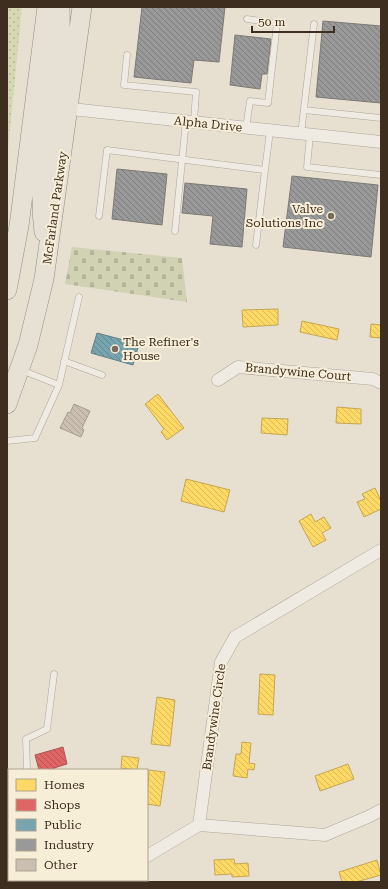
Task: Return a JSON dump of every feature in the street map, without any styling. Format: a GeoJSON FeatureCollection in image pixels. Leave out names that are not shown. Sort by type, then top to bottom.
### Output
{"type":"FeatureCollection","features":[{"type":"Feature","properties":{"kind":"main road","name":"McFarland Parkway"},"geometry":{"type":"LineString","coordinates":[[7,404],[20,370],[39,302],[48,255],[52,107],[47,7]]}},
{"type":"Feature","properties":{"kind":"main road"},"geometry":{"type":"LineString","coordinates":[[52,107],[60,43],[60,7]]}},
{"type":"Feature","properties":{"kind":"main road","name":"McFarland Parkway"},"geometry":{"type":"LineString","coordinates":[[7,290],[19,226],[82,7]]}},
{"type":"Feature","properties":{"kind":"street","name":"Alpha Drive"},"geometry":{"type":"LineString","coordinates":[[52,107],[381,142]]}},
{"type":"Feature","properties":{"kind":"street","name":"Brandywine Court"},"geometry":{"type":"LineString","coordinates":[[218,380],[238,367],[373,379],[381,383]]}},
{"type":"Feature","properties":{"kind":"street","name":"Brandywine Circle"},"geometry":{"type":"LineString","coordinates":[[199,825],[221,662],[235,638],[381,550]]}},
{"type":"Feature","properties":{"kind":"street"},"geometry":{"type":"LineString","coordinates":[[148,855],[199,825],[325,835],[381,810]]}},
{"type":"Feature","properties":{"kind":"lane"},"geometry":{"type":"LineString","coordinates":[[246,128],[250,101],[268,102],[277,23],[247,20]]}},
{"type":"Feature","properties":{"kind":"lane"},"geometry":{"type":"LineString","coordinates":[[314,24],[304,110],[307,167],[381,176]]}},
{"type":"Feature","properties":{"kind":"lane"},"geometry":{"type":"LineString","coordinates":[[126,55],[124,85],[196,92],[182,159],[175,231]]}},
{"type":"Feature","properties":{"kind":"lane"},"geometry":{"type":"LineString","coordinates":[[304,110],[381,118]]}},
{"type":"Feature","properties":{"kind":"lane"},"geometry":{"type":"LineString","coordinates":[[256,245],[270,131]]}},
{"type":"Feature","properties":{"kind":"lane"},"geometry":{"type":"LineString","coordinates":[[99,216],[107,150],[265,170]]}},
{"type":"Feature","properties":{"kind":"lane"},"geometry":{"type":"LineString","coordinates":[[7,441],[35,438],[59,384],[79,297]]}},
{"type":"Feature","properties":{"kind":"lane"},"geometry":{"type":"LineString","coordinates":[[64,361],[102,375]]}},
{"type":"Feature","properties":{"kind":"lane"},"geometry":{"type":"LineString","coordinates":[[20,370],[59,384]]}},
{"type":"Feature","properties":{"kind":"lane"},"geometry":{"type":"LineString","coordinates":[[27,769],[26,739],[47,729],[54,674]]}},
{"type":"Feature","properties":{"kind":"green space"},"geometry":{"type":"Polygon","coordinates":[[[7,7],[22,7],[7,160],[7,7]]]}},
{"type":"Feature","properties":{"kind":"green space"},"geometry":{"type":"Polygon","coordinates":[[[72,247],[182,258],[187,302],[65,284],[72,247]]]}},
{"type":"Feature","properties":{"kind":"building: Homes"},"geometry":{"type":"Polygon","coordinates":[[[278,309],[278,325],[243,327],[242,310],[278,309]]]}},
{"type":"Feature","properties":{"kind":"building: Homes"},"geometry":{"type":"Polygon","coordinates":[[[302,321],[339,329],[337,340],[300,332],[302,321]]]}},
{"type":"Feature","properties":{"kind":"building: Homes"},"geometry":{"type":"Polygon","coordinates":[[[371,324],[381,325],[381,338],[370,337],[371,324]]]}},
{"type":"Feature","properties":{"kind":"building: Homes"},"geometry":{"type":"Polygon","coordinates":[[[158,394],[184,428],[167,440],[161,432],[164,429],[145,404],[158,394]]]}},
{"type":"Feature","properties":{"kind":"building: Homes"},"geometry":{"type":"Polygon","coordinates":[[[337,407],[361,409],[361,424],[336,423],[337,407]]]}},
{"type":"Feature","properties":{"kind":"building: Homes"},"geometry":{"type":"Polygon","coordinates":[[[262,418],[288,419],[287,435],[261,433],[262,418]]]}},
{"type":"Feature","properties":{"kind":"building: Homes"},"geometry":{"type":"Polygon","coordinates":[[[186,479],[230,490],[224,512],[181,501],[186,479]]]}},
{"type":"Feature","properties":{"kind":"building: Homes"},"geometry":{"type":"Polygon","coordinates":[[[375,488],[381,501],[381,509],[364,517],[357,502],[365,499],[362,494],[375,488]]]}},
{"type":"Feature","properties":{"kind":"building: Homes"},"geometry":{"type":"Polygon","coordinates":[[[311,514],[315,522],[324,517],[331,528],[322,533],[326,540],[313,547],[299,521],[311,514]]]}},
{"type":"Feature","properties":{"kind":"building: Homes"},"geometry":{"type":"Polygon","coordinates":[[[260,674],[275,675],[273,715],[258,714],[260,674]]]}},
{"type":"Feature","properties":{"kind":"building: Homes"},"geometry":{"type":"Polygon","coordinates":[[[157,697],[175,700],[170,746],[151,744],[157,697]]]}},
{"type":"Feature","properties":{"kind":"building: Homes"},"geometry":{"type":"Polygon","coordinates":[[[242,742],[251,743],[249,763],[255,764],[254,770],[248,769],[247,778],[233,776],[236,754],[241,754],[242,742]]]}},
{"type":"Feature","properties":{"kind":"building: Homes"},"geometry":{"type":"Polygon","coordinates":[[[122,756],[139,758],[137,769],[121,768],[122,756]]]}},
{"type":"Feature","properties":{"kind":"building: Homes"},"geometry":{"type":"Polygon","coordinates":[[[348,764],[354,779],[320,791],[315,776],[348,764]]]}},
{"type":"Feature","properties":{"kind":"building: Homes"},"geometry":{"type":"Polygon","coordinates":[[[149,770],[165,772],[160,806],[148,804],[149,770]]]}},
{"type":"Feature","properties":{"kind":"building: Homes"},"geometry":{"type":"Polygon","coordinates":[[[234,859],[235,864],[248,863],[249,876],[232,877],[232,874],[215,875],[214,860],[234,859]]]}},
{"type":"Feature","properties":{"kind":"building: Homes"},"geometry":{"type":"Polygon","coordinates":[[[377,860],[381,875],[356,882],[342,882],[339,872],[377,860]]]}},
{"type":"Feature","properties":{"kind":"building: Shops"},"geometry":{"type":"Polygon","coordinates":[[[63,747],[67,764],[54,769],[39,769],[35,755],[63,747]]]}},
{"type":"Feature","properties":{"kind":"building: Public","name":"The Refiner's House"},"geometry":{"type":"Polygon","coordinates":[[[97,333],[139,344],[133,365],[91,353],[97,333]]]}},
{"type":"Feature","properties":{"kind":"building: Industry"},"geometry":{"type":"Polygon","coordinates":[[[142,7],[225,7],[219,62],[194,60],[191,83],[134,77],[142,7]]]}},
{"type":"Feature","properties":{"kind":"building: Industry"},"geometry":{"type":"Polygon","coordinates":[[[323,21],[381,26],[381,103],[316,97],[323,21]]]}},
{"type":"Feature","properties":{"kind":"building: Industry"},"geometry":{"type":"Polygon","coordinates":[[[235,35],[271,39],[267,74],[262,74],[260,89],[230,85],[235,35]]]}},
{"type":"Feature","properties":{"kind":"building: Industry"},"geometry":{"type":"Polygon","coordinates":[[[117,169],[167,174],[162,225],[112,219],[117,169]]]}},
{"type":"Feature","properties":{"kind":"building: Industry","name":"Valve Solutions Inc"},"geometry":{"type":"Polygon","coordinates":[[[292,176],[378,185],[371,257],[283,247],[292,176]]]}},
{"type":"Feature","properties":{"kind":"building: Industry"},"geometry":{"type":"Polygon","coordinates":[[[185,183],[247,189],[242,247],[210,244],[213,216],[182,213],[185,183]]]}},
{"type":"Feature","properties":{"kind":"building: Other"},"geometry":{"type":"Polygon","coordinates":[[[74,404],[90,411],[82,428],[84,430],[81,437],[60,428],[74,404]]]}},
{"type":"Feature","properties":{"kind":"place","name":"Valve Solutions Inc"},"geometry":{"type":"Point","coordinates":[331,216]}},
{"type":"Feature","properties":{"kind":"place","name":"The Refiner's House"},"geometry":{"type":"Point","coordinates":[115,349]}}]}
